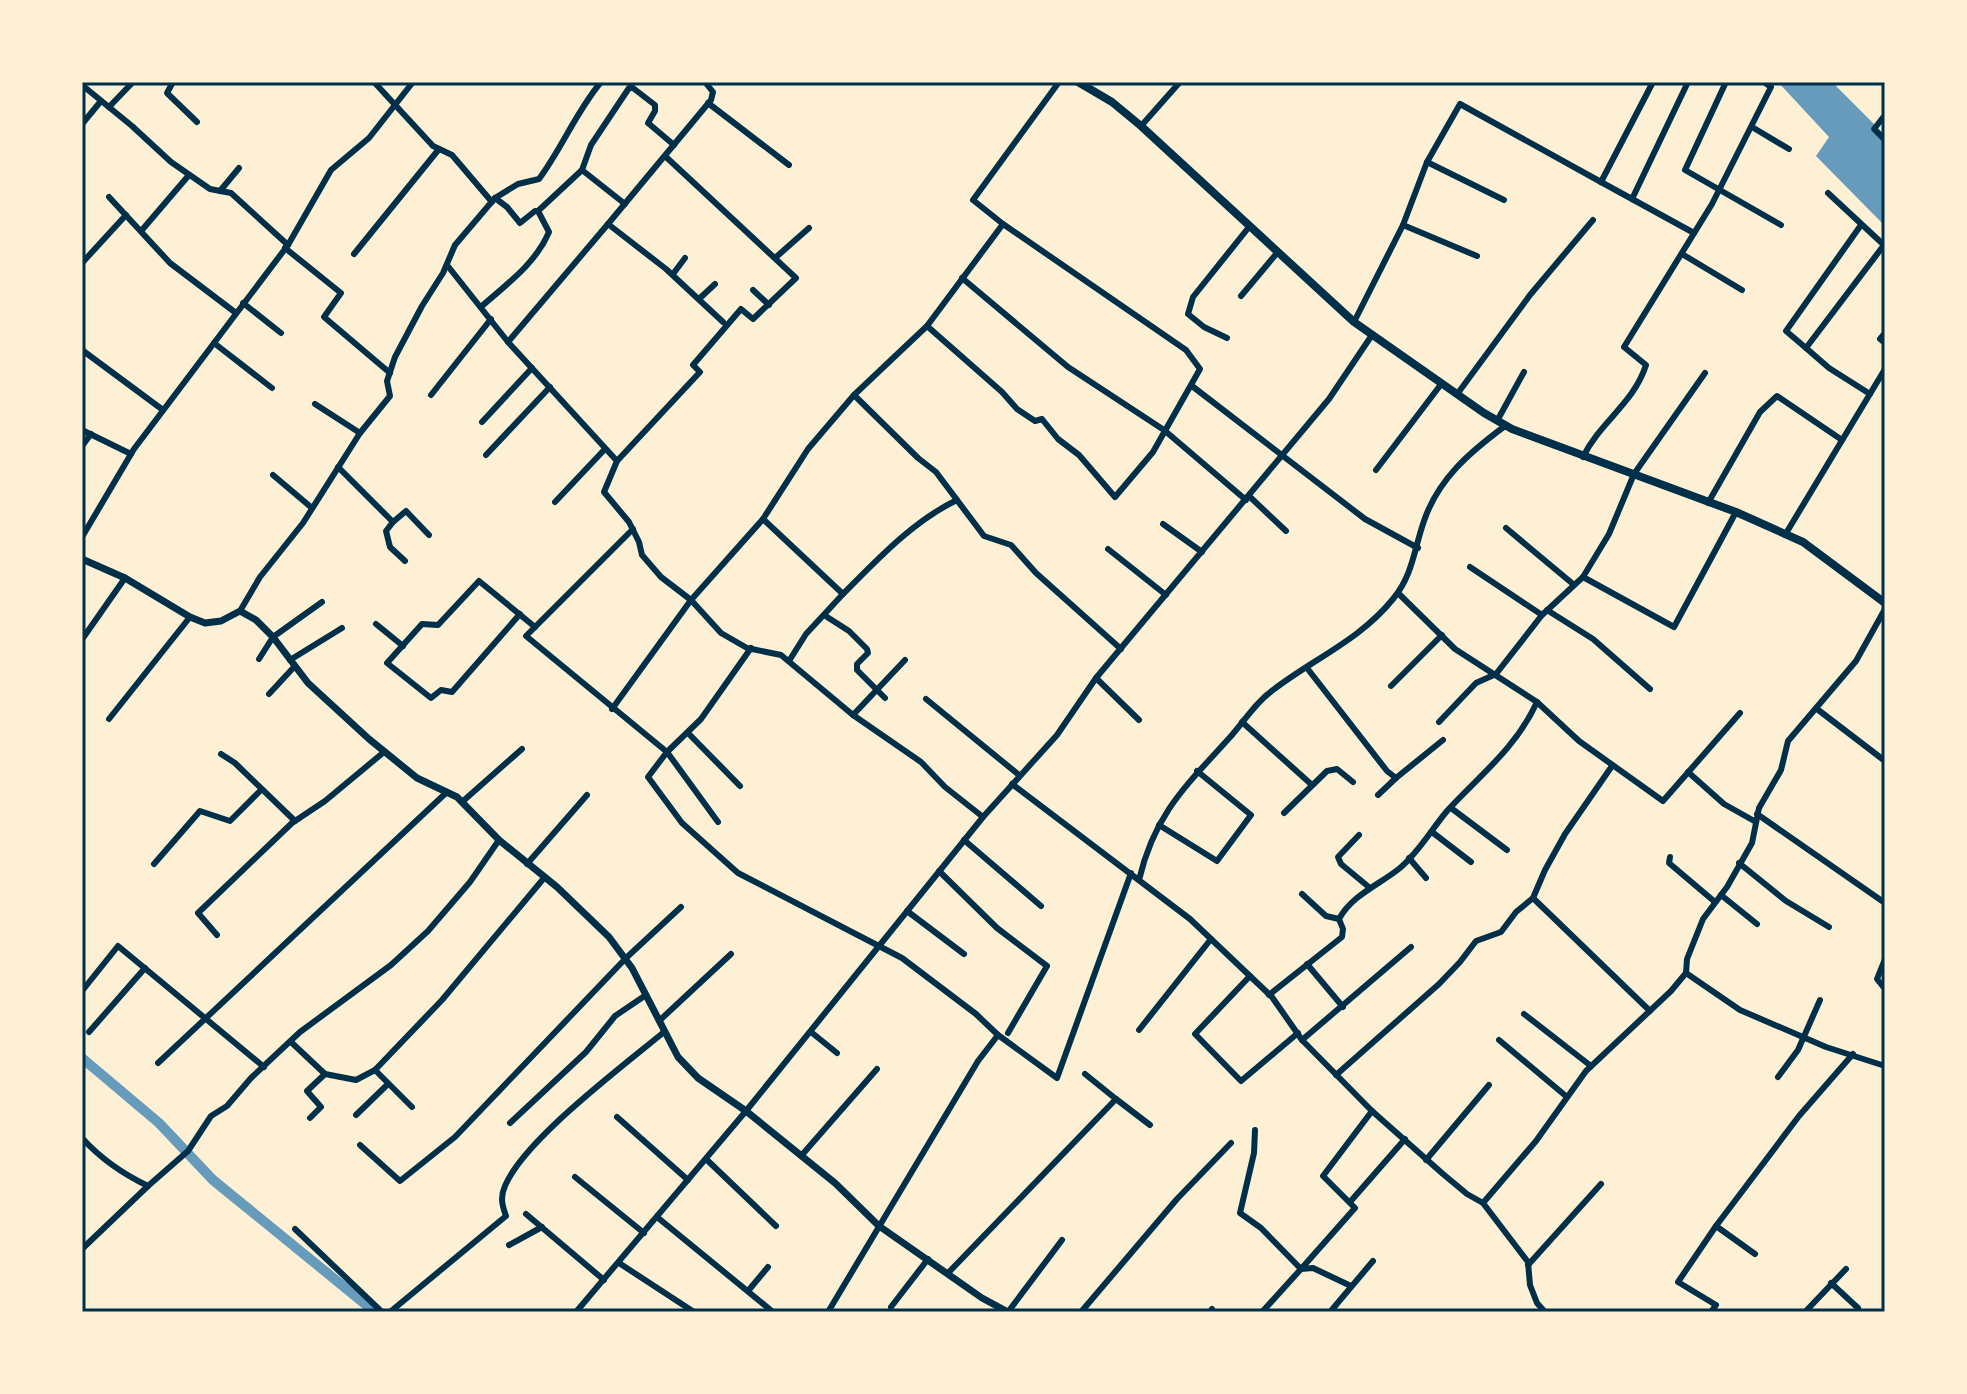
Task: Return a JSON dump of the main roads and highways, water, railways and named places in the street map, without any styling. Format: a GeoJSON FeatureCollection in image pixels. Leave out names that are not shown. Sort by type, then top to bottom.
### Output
{"type":"FeatureCollection","features":[{"type":"Feature","properties":{"kind":"main road"},"geometry":{"type":"LineString","coordinates":[[1078,82],[1112,102],[1141,126],[1354,322],[1501,424],[1736,512],[1803,542],[1885,603]]}},
{"type":"Feature","properties":{"kind":"water"},"geometry":{"type":"Polygon","coordinates":[[[1778,82],[1832,82],[1885,135],[1885,226],[1816,156],[1829,137],[1778,82]]]}},
{"type":"Feature","properties":{"kind":"waterway"},"geometry":{"type":"LineString","coordinates":[[82,1058],[159,1123],[213,1180],[375,1312]]}}]}
